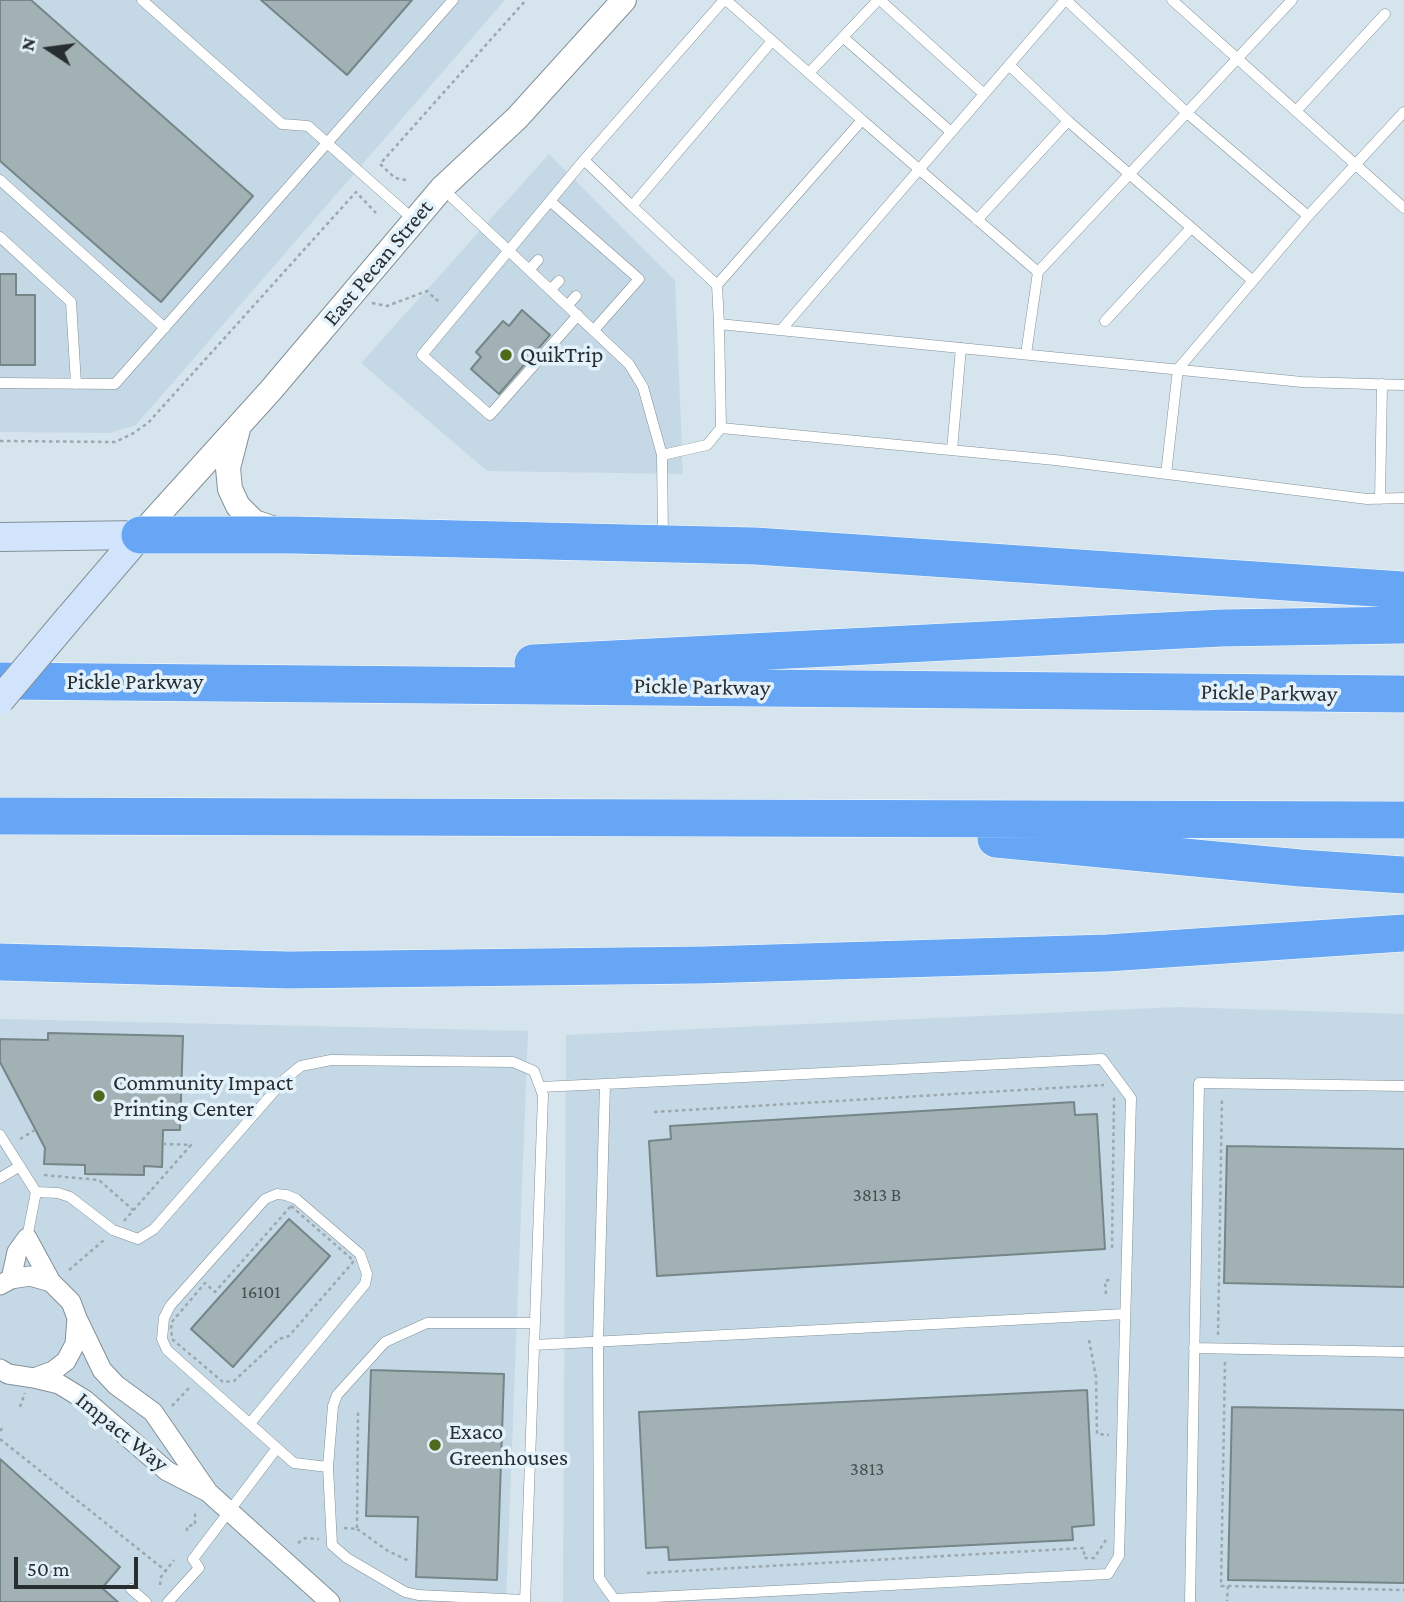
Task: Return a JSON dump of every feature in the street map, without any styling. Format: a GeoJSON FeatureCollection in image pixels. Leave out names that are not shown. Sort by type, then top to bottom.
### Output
{"type":"FeatureCollection","features":[{"type":"Feature","properties":{"kind":"highway"},"geometry":{"type":"LineString","coordinates":[[140,535],[292,535],[755,546],[1404,590]]}},
{"type":"Feature","properties":{"kind":"highway"},"geometry":{"type":"LineString","coordinates":[[158,682],[1222,628],[1404,625]]}},
{"type":"Feature","properties":{"kind":"highway","name":"Pickle Parkway"},"geometry":{"type":"LineString","coordinates":[[0,681],[1404,694]]}},
{"type":"Feature","properties":{"kind":"highway"},"geometry":{"type":"LineString","coordinates":[[0,816],[1404,820]]}},
{"type":"Feature","properties":{"kind":"highway"},"geometry":{"type":"LineString","coordinates":[[762,817],[1286,867],[1404,874]]}},
{"type":"Feature","properties":{"kind":"highway"},"geometry":{"type":"LineString","coordinates":[[0,962],[288,970],[702,965],[1107,953],[1404,933]]}},
{"type":"Feature","properties":{"kind":"main road"},"geometry":{"type":"LineString","coordinates":[[0,537],[140,535]]}},
{"type":"Feature","properties":{"kind":"main road"},"geometry":{"type":"LineString","coordinates":[[0,701],[140,535]]}},
{"type":"Feature","properties":{"kind":"street","name":"East Pecan Street"},"geometry":{"type":"LineString","coordinates":[[140,535],[239,425],[442,188],[517,117],[624,0]]}},
{"type":"Feature","properties":{"kind":"street"},"geometry":{"type":"LineString","coordinates":[[239,425],[228,468],[230,489],[238,506],[254,522],[292,535]]}},
{"type":"Feature","properties":{"kind":"street"},"geometry":{"type":"LineString","coordinates":[[6,1282],[17,1252],[27,1238]]}},
{"type":"Feature","properties":{"kind":"street","name":"Impact Way"},"geometry":{"type":"LineString","coordinates":[[27,1238],[51,1282],[71,1301],[102,1370],[116,1385],[153,1412],[208,1492],[330,1602]]}},
{"type":"Feature","properties":{"kind":"street"},"geometry":{"type":"LineString","coordinates":[[6,1282],[30,1276],[51,1282]]}},
{"type":"Feature","properties":{"kind":"street"},"geometry":{"type":"LineString","coordinates":[[29,1383],[66,1361],[75,1345],[77,1318]]}},
{"type":"Feature","properties":{"kind":"street","name":"Impact Way"},"geometry":{"type":"LineString","coordinates":[[0,1369],[29,1383],[60,1384],[85,1400],[167,1471],[208,1492]]}},
{"type":"Feature","properties":{"kind":"lane"},"geometry":{"type":"LineString","coordinates":[[142,0],[282,124],[308,126],[414,220]]}},
{"type":"Feature","properties":{"kind":"lane"},"geometry":{"type":"LineString","coordinates":[[0,383],[115,384],[453,0]]}},
{"type":"Feature","properties":{"kind":"lane"},"geometry":{"type":"LineString","coordinates":[[578,315],[490,415],[422,355],[584,160],[725,0],[1038,272]]}},
{"type":"Feature","properties":{"kind":"lane"},"geometry":{"type":"LineString","coordinates":[[809,74],[879,0],[984,94]]}},
{"type":"Feature","properties":{"kind":"lane"},"geometry":{"type":"LineString","coordinates":[[781,330],[1066,0],[1187,113],[1308,216]]}},
{"type":"Feature","properties":{"kind":"lane"},"geometry":{"type":"LineString","coordinates":[[1026,354],[1038,272],[1292,0]]}},
{"type":"Feature","properties":{"kind":"lane"},"geometry":{"type":"LineString","coordinates":[[1174,1],[1404,208]]}},
{"type":"Feature","properties":{"kind":"lane"},"geometry":{"type":"LineString","coordinates":[[1296,111],[1385,14]]}},
{"type":"Feature","properties":{"kind":"lane"},"geometry":{"type":"LineString","coordinates":[[844,37],[951,132]]}},
{"type":"Feature","properties":{"kind":"lane"},"geometry":{"type":"LineString","coordinates":[[632,206],[772,41]]}},
{"type":"Feature","properties":{"kind":"lane"},"geometry":{"type":"LineString","coordinates":[[1009,65],[1068,121],[1253,281]]}},
{"type":"Feature","properties":{"kind":"lane"},"geometry":{"type":"LineString","coordinates":[[1166,474],[1178,369],[1308,216],[1404,112]]}},
{"type":"Feature","properties":{"kind":"lane"},"geometry":{"type":"LineString","coordinates":[[717,285],[862,120]]}},
{"type":"Feature","properties":{"kind":"lane"},"geometry":{"type":"LineString","coordinates":[[977,220],[1068,121]]}},
{"type":"Feature","properties":{"kind":"lane"},"geometry":{"type":"LineString","coordinates":[[584,160],[717,285],[721,428],[708,445],[663,455]]}},
{"type":"Feature","properties":{"kind":"lane"},"geometry":{"type":"LineString","coordinates":[[0,180],[165,328]]}},
{"type":"Feature","properties":{"kind":"lane"},"geometry":{"type":"LineString","coordinates":[[442,188],[629,364],[643,387],[663,455],[663,544]]}},
{"type":"Feature","properties":{"kind":"lane"},"geometry":{"type":"LineString","coordinates":[[551,201],[570,224],[593,245],[639,279],[594,330]]}},
{"type":"Feature","properties":{"kind":"lane"},"geometry":{"type":"LineString","coordinates":[[1105,321],[1191,228]]}},
{"type":"Feature","properties":{"kind":"lane"},"geometry":{"type":"LineString","coordinates":[[0,237],[71,302],[76,384]]}},
{"type":"Feature","properties":{"kind":"lane"},"geometry":{"type":"LineString","coordinates":[[530,269],[538,260]]}},
{"type":"Feature","properties":{"kind":"lane"},"geometry":{"type":"LineString","coordinates":[[551,289],[559,281]]}},
{"type":"Feature","properties":{"kind":"lane"},"geometry":{"type":"LineString","coordinates":[[568,305],[576,296]]}},
{"type":"Feature","properties":{"kind":"lane"},"geometry":{"type":"LineString","coordinates":[[719,324],[1303,382],[1404,385]]}},
{"type":"Feature","properties":{"kind":"lane"},"geometry":{"type":"LineString","coordinates":[[952,450],[961,348]]}},
{"type":"Feature","properties":{"kind":"lane"},"geometry":{"type":"LineString","coordinates":[[1380,499],[1382,384]]}},
{"type":"Feature","properties":{"kind":"lane"},"geometry":{"type":"LineString","coordinates":[[721,428],[952,450],[1380,499],[1404,498]]}},
{"type":"Feature","properties":{"kind":"lane"},"geometry":{"type":"LineString","coordinates":[[540,1087],[1102,1059],[1131,1098],[1119,1556],[1108,1574],[614,1600],[599,1578],[598,1341],[605,1084]]}},
{"type":"Feature","properties":{"kind":"lane"},"geometry":{"type":"LineString","coordinates":[[36,1192],[58,1193],[70,1197],[127,1238],[147,1236],[285,1079],[301,1066],[314,1062],[513,1062],[534,1071],[543,1095],[535,1323],[525,1601],[418,1595],[405,1591],[347,1558],[332,1545],[328,1467],[332,1406],[337,1395],[385,1342],[427,1323],[535,1323]]}},
{"type":"Feature","properties":{"kind":"lane"},"geometry":{"type":"LineString","coordinates":[[1190,1602],[1199,1083],[1404,1086]]}},
{"type":"Feature","properties":{"kind":"lane"},"geometry":{"type":"LineString","coordinates":[[0,1135],[36,1192],[27,1238]]}},
{"type":"Feature","properties":{"kind":"lane"},"geometry":{"type":"LineString","coordinates":[[0,1178],[20,1167]]}},
{"type":"Feature","properties":{"kind":"lane"},"geometry":{"type":"LineString","coordinates":[[251,1422],[365,1284],[366,1273],[360,1254],[296,1199],[286,1195],[276,1194],[265,1199],[170,1306],[161,1329],[167,1350],[294,1463],[328,1467]]}},
{"type":"Feature","properties":{"kind":"lane"},"geometry":{"type":"LineString","coordinates":[[534,1345],[1125,1314]]}},
{"type":"Feature","properties":{"kind":"lane"},"geometry":{"type":"LineString","coordinates":[[1195,1348],[1404,1352]]}},
{"type":"Feature","properties":{"kind":"lane"},"geometry":{"type":"LineString","coordinates":[[168,1602],[199,1568],[192,1559],[277,1448]]}},
{"type":"Feature","properties":{"kind":"lane"},"geometry":{"type":"LineString","coordinates":[[131,1589],[146,1602]]}},
{"type":"Feature","properties":{"kind":"path"},"geometry":{"type":"LineString","coordinates":[[407,180],[395,178],[380,164],[526,0]]}},
{"type":"Feature","properties":{"kind":"path"},"geometry":{"type":"LineString","coordinates":[[0,441],[115,442],[132,434],[148,424],[356,192],[376,213]]}},
{"type":"Feature","properties":{"kind":"path"},"geometry":{"type":"LineString","coordinates":[[369,303],[387,306],[427,291],[438,301]]}},
{"type":"Feature","properties":{"kind":"path"},"geometry":{"type":"LineString","coordinates":[[653,1112],[1107,1084],[1115,1104],[1112,1254]]}},
{"type":"Feature","properties":{"kind":"path"},"geometry":{"type":"LineString","coordinates":[[1218,1335],[1222,1097]]}},
{"type":"Feature","properties":{"kind":"path"},"geometry":{"type":"LineString","coordinates":[[13,1142],[36,1130]]}},
{"type":"Feature","properties":{"kind":"path"},"geometry":{"type":"LineString","coordinates":[[124,1220],[191,1145],[163,1144]]}},
{"type":"Feature","properties":{"kind":"path"},"geometry":{"type":"LineString","coordinates":[[44,1175],[99,1180],[133,1210]]}},
{"type":"Feature","properties":{"kind":"path"},"geometry":{"type":"LineString","coordinates":[[291,1206],[354,1261],[289,1336],[279,1339],[234,1381],[219,1380],[172,1339],[171,1323],[205,1283],[215,1292],[291,1206]]}},
{"type":"Feature","properties":{"kind":"path"},"geometry":{"type":"LineString","coordinates":[[69,1270],[105,1238]]}},
{"type":"Feature","properties":{"kind":"path"},"geometry":{"type":"LineString","coordinates":[[1106,1294],[1105,1281],[1112,1282],[1112,1268]]}},
{"type":"Feature","properties":{"kind":"path"},"geometry":{"type":"LineString","coordinates":[[1088,1340],[1096,1377],[1097,1434],[1109,1434],[1109,1447]]}},
{"type":"Feature","properties":{"kind":"path"},"geometry":{"type":"LineString","coordinates":[[1226,1361],[1221,1586],[1404,1590]]}},
{"type":"Feature","properties":{"kind":"path"},"geometry":{"type":"LineString","coordinates":[[19,1407],[29,1383]]}},
{"type":"Feature","properties":{"kind":"path"},"geometry":{"type":"LineString","coordinates":[[169,1409],[190,1387]]}},
{"type":"Feature","properties":{"kind":"path"},"geometry":{"type":"LineString","coordinates":[[357,1529],[358,1409]]}},
{"type":"Feature","properties":{"kind":"path"},"geometry":{"type":"LineString","coordinates":[[0,1431],[3,1427]]}},
{"type":"Feature","properties":{"kind":"path"},"geometry":{"type":"LineString","coordinates":[[0,1439],[166,1571]]}},
{"type":"Feature","properties":{"kind":"path"},"geometry":{"type":"LineString","coordinates":[[187,1531],[187,1527],[195,1525],[195,1512]]}},
{"type":"Feature","properties":{"kind":"path"},"geometry":{"type":"LineString","coordinates":[[340,1532],[340,1528],[357,1529],[388,1551],[409,1561]]}},
{"type":"Feature","properties":{"kind":"path"},"geometry":{"type":"LineString","coordinates":[[647,1573],[1084,1548],[1084,1558],[1094,1558],[1107,1534]]}},
{"type":"Feature","properties":{"kind":"path"},"geometry":{"type":"LineString","coordinates":[[298,1544],[305,1538],[319,1539]]}},
{"type":"Feature","properties":{"kind":"path"},"geometry":{"type":"LineString","coordinates":[[160,1585],[174,1560]]}},
{"type":"Feature","properties":{"kind":"path"},"geometry":{"type":"LineString","coordinates":[[1227,1601],[1228,1586]]}},
{"type":"Feature","properties":{"kind":"shaded area"},"geometry":{"type":"Polygon","coordinates":[[[0,0],[505,0],[136,425],[110,433],[0,432],[0,0]]]}},
{"type":"Feature","properties":{"kind":"shaded area"},"geometry":{"type":"Polygon","coordinates":[[[549,154],[675,281],[683,474],[487,471],[361,363],[549,154]]]}},
{"type":"Feature","properties":{"kind":"shaded area"},"geometry":{"type":"Polygon","coordinates":[[[1178,1007],[1404,1014],[1404,1602],[563,1602],[566,1035],[1178,1007]]]}},
{"type":"Feature","properties":{"kind":"shaded area"},"geometry":{"type":"Polygon","coordinates":[[[0,1019],[528,1031],[506,1602],[0,1602],[0,1019]]]}},
{"type":"Feature","properties":{"kind":"building"},"geometry":{"type":"Polygon","coordinates":[[[0,0],[31,0],[253,196],[161,302],[0,161],[0,0]]]}},
{"type":"Feature","properties":{"kind":"building"},"geometry":{"type":"Polygon","coordinates":[[[261,0],[412,0],[347,75],[261,0]]]}},
{"type":"Feature","properties":{"kind":"building"},"geometry":{"type":"Polygon","coordinates":[[[0,274],[16,274],[16,295],[35,295],[35,365],[0,365],[0,274]]]}},
{"type":"Feature","properties":{"kind":"building","name":"QuikTrip"},"geometry":{"type":"Polygon","coordinates":[[[522,310],[550,335],[499,394],[471,369],[481,357],[476,352],[503,321],[509,326],[522,310]]]}},
{"type":"Feature","properties":{"kind":"building","name":"Community Impact Printing Center"},"geometry":{"type":"Polygon","coordinates":[[[48,1033],[183,1036],[180,1130],[163,1130],[162,1167],[144,1166],[144,1175],[85,1174],[85,1165],[44,1164],[45,1148],[0,1062],[0,1039],[48,1040],[48,1033]]]}},
{"type":"Feature","properties":{"kind":"building"},"geometry":{"type":"Polygon","coordinates":[[[1074,1102],[1075,1115],[1097,1114],[1105,1249],[657,1276],[649,1141],[671,1139],[670,1126],[1074,1102]]]}},
{"type":"Feature","properties":{"kind":"building"},"geometry":{"type":"Polygon","coordinates":[[[1227,1146],[1404,1149],[1404,1287],[1224,1283],[1227,1146]]]}},
{"type":"Feature","properties":{"kind":"building"},"geometry":{"type":"Polygon","coordinates":[[[289,1219],[330,1256],[233,1367],[191,1329],[289,1219]]]}},
{"type":"Feature","properties":{"kind":"building","name":"Exaco Greenhouses"},"geometry":{"type":"Polygon","coordinates":[[[371,1370],[504,1374],[497,1580],[416,1577],[418,1517],[366,1516],[371,1370]]]}},
{"type":"Feature","properties":{"kind":"building"},"geometry":{"type":"Polygon","coordinates":[[[1087,1390],[1094,1525],[1072,1527],[1073,1540],[669,1560],[668,1547],[646,1548],[639,1412],[1087,1390]]]}},
{"type":"Feature","properties":{"kind":"building"},"geometry":{"type":"Polygon","coordinates":[[[1232,1407],[1404,1410],[1404,1583],[1228,1580],[1232,1407]]]}},
{"type":"Feature","properties":{"kind":"building"},"geometry":{"type":"Polygon","coordinates":[[[0,1459],[120,1567],[102,1588],[118,1602],[0,1602],[0,1459]]]}},
{"type":"Feature","properties":{"kind":"place","name":"QuikTrip"},"geometry":{"type":"Point","coordinates":[506,355]}},
{"type":"Feature","properties":{"kind":"place","name":"Community Impact Printing Center"},"geometry":{"type":"Point","coordinates":[99,1096]}},
{"type":"Feature","properties":{"kind":"place","name":"Exaco Greenhouses"},"geometry":{"type":"Point","coordinates":[435,1445]}}]}
